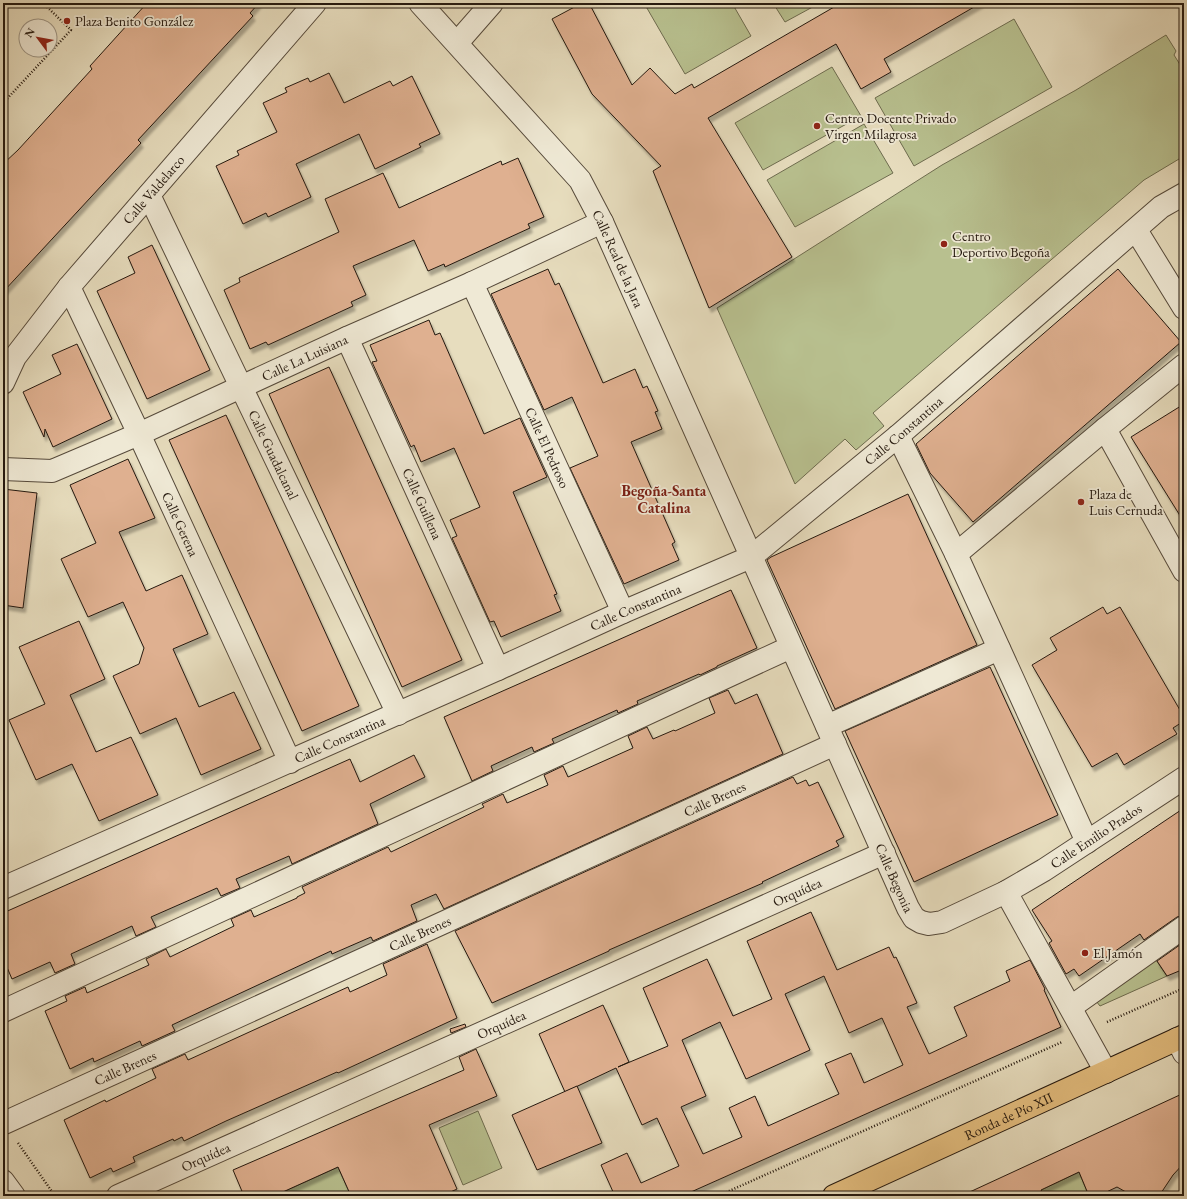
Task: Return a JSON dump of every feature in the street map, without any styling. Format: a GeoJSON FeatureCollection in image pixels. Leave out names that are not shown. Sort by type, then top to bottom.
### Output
{"type":"FeatureCollection","features":[{"type":"Feature","properties":{"kind":"main road","name":"Ronda de Pío XII"},"geometry":{"type":"LineString","coordinates":[[834,1196],[1106,1072],[1182,1043]]}},
{"type":"Feature","properties":{"kind":"street","name":"Calle Valdelarco"},"geometry":{"type":"LineString","coordinates":[[3,383],[15,357],[69,287],[315,3]]}},
{"type":"Feature","properties":{"kind":"street","name":"Calle Real de la Jara"},"geometry":{"type":"LineString","coordinates":[[420,3],[580,180],[602,222],[751,557]]}},
{"type":"Feature","properties":{"kind":"street"},"geometry":{"type":"LineString","coordinates":[[457,43],[492,3]]}},
{"type":"Feature","properties":{"kind":"street","name":"Calle Constantina"},"geometry":{"type":"LineString","coordinates":[[3,888],[398,714],[622,612],[751,557],[898,436],[1161,207],[1184,194]]}},
{"type":"Feature","properties":{"kind":"street","name":"Calle Guadalcanal"},"geometry":{"type":"LineString","coordinates":[[149,195],[398,714]]}},
{"type":"Feature","properties":{"kind":"street","name":"Calle La Luisiana"},"geometry":{"type":"LineString","coordinates":[[3,468],[52,471],[139,434],[347,338],[472,283],[602,222]]}},
{"type":"Feature","properties":{"kind":"street"},"geometry":{"type":"LineString","coordinates":[[1136,230],[1184,308]]}},
{"type":"Feature","properties":{"kind":"street","name":"Calle El Pedroso"},"geometry":{"type":"LineString","coordinates":[[472,283],[622,612]]}},
{"type":"Feature","properties":{"kind":"street","name":"Calle Gerena"},"geometry":{"type":"LineString","coordinates":[[69,287],[139,434],[290,762]]}},
{"type":"Feature","properties":{"kind":"street","name":"Calle Guillena"},"geometry":{"type":"LineString","coordinates":[[347,338],[498,669]]}},
{"type":"Feature","properties":{"kind":"street"},"geometry":{"type":"LineString","coordinates":[[956,554],[1105,428],[1184,365]]}},
{"type":"Feature","properties":{"kind":"street"},"geometry":{"type":"LineString","coordinates":[[1105,428],[1184,571]]}},
{"type":"Feature","properties":{"kind":"street"},"geometry":{"type":"LineString","coordinates":[[898,436],[956,554],[1087,842]]}},
{"type":"Feature","properties":{"kind":"street","name":"Calle Begonia"},"geometry":{"type":"LineString","coordinates":[[751,557],[908,908],[914,918],[929,924],[942,922],[1006,892]]}},
{"type":"Feature","properties":{"kind":"street"},"geometry":{"type":"LineString","coordinates":[[3,1011],[791,647]]}},
{"type":"Feature","properties":{"kind":"street","name":"Calle Brenes"},"geometry":{"type":"LineString","coordinates":[[4,1123],[831,735],[1000,650]]}},
{"type":"Feature","properties":{"kind":"street","name":"Calle Emilio Prados"},"geometry":{"type":"LineString","coordinates":[[1006,892],[1044,870],[1184,778]]}},
{"type":"Feature","properties":{"kind":"street","name":"Orquídea"},"geometry":{"type":"LineString","coordinates":[[118,1196],[884,853]]}},
{"type":"Feature","properties":{"kind":"street"},"geometry":{"type":"LineString","coordinates":[[1006,892],[1106,1072]]}},
{"type":"Feature","properties":{"kind":"street"},"geometry":{"type":"LineString","coordinates":[[1071,1007],[1184,927]]}},
{"type":"Feature","properties":{"kind":"street"},"geometry":{"type":"LineString","coordinates":[[3,1181],[14,1196]]}},
{"type":"Feature","properties":{"kind":"path"},"geometry":{"type":"LineString","coordinates":[[3,103],[71,30],[44,4],[45,3]]}},
{"type":"Feature","properties":{"kind":"path"},"geometry":{"type":"LineString","coordinates":[[718,1196],[1184,988]]}},
{"type":"Feature","properties":{"kind":"path"},"geometry":{"type":"LineString","coordinates":[[4,1123],[55,1196]]}},
{"type":"Feature","properties":{"kind":"green space"},"geometry":{"type":"Polygon","coordinates":[[[644,3],[732,3],[751,36],[685,74],[644,3]]]}},
{"type":"Feature","properties":{"kind":"green space"},"geometry":{"type":"Polygon","coordinates":[[[773,3],[820,3],[785,22],[773,3]]]}},
{"type":"Feature","properties":{"kind":"green space"},"geometry":{"type":"Polygon","coordinates":[[[1014,19],[1052,87],[914,166],[875,98],[1014,19]]]}},
{"type":"Feature","properties":{"kind":"green space","name":"Centro Deportivo Begoña"},"geometry":{"type":"Polygon","coordinates":[[[1166,35],[1176,51],[1174,55],[1184,71],[1184,156],[1144,180],[873,413],[884,426],[856,450],[845,439],[795,484],[717,308],[942,165],[1076,90],[1166,35]]]}},
{"type":"Feature","properties":{"kind":"green space"},"geometry":{"type":"Polygon","coordinates":[[[832,67],[861,116],[763,170],[735,123],[832,67]]]}},
{"type":"Feature","properties":{"kind":"green space"},"geometry":{"type":"Polygon","coordinates":[[[864,124],[893,173],[795,227],[767,180],[864,124]]]}},
{"type":"Feature","properties":{"kind":"green space"},"geometry":{"type":"Polygon","coordinates":[[[1156,960],[1167,976],[1100,1006],[1096,1001],[1156,960]]]}},
{"type":"Feature","properties":{"kind":"green space"},"geometry":{"type":"Polygon","coordinates":[[[478,1111],[502,1168],[463,1185],[439,1128],[478,1111]]]}},
{"type":"Feature","properties":{"kind":"green space"},"geometry":{"type":"Polygon","coordinates":[[[338,1167],[351,1196],[274,1196],[338,1167]]]}},
{"type":"Feature","properties":{"kind":"green space"},"geometry":{"type":"Polygon","coordinates":[[[1079,1172],[1089,1196],[1044,1196],[1041,1190],[1079,1172]]]}},
{"type":"Feature","properties":{"kind":"building"},"geometry":{"type":"Polygon","coordinates":[[[147,3],[259,3],[250,13],[253,16],[138,140],[141,143],[3,292],[3,164],[18,150],[92,69],[90,66],[147,3]]]}},
{"type":"Feature","properties":{"kind":"building"},"geometry":{"type":"Polygon","coordinates":[[[582,3],[589,3],[632,85],[650,68],[675,94],[692,84],[694,88],[841,3],[981,3],[884,59],[891,72],[861,89],[836,44],[708,118],[792,257],[709,308],[653,171],[661,166],[592,94],[552,19],[582,3]]]}},
{"type":"Feature","properties":{"kind":"building"},"geometry":{"type":"Polygon","coordinates":[[[329,73],[344,103],[390,81],[393,86],[412,76],[440,134],[419,144],[421,147],[375,169],[359,134],[296,164],[311,197],[268,217],[266,213],[243,224],[216,166],[239,155],[237,151],[277,132],[263,103],[287,92],[285,88],[308,78],[310,82],[329,73]]]}},
{"type":"Feature","properties":{"kind":"building"},"geometry":{"type":"Polygon","coordinates":[[[518,158],[544,217],[528,224],[530,228],[445,267],[444,264],[428,271],[414,240],[353,266],[366,295],[351,302],[353,306],[268,345],[266,342],[250,349],[224,290],[240,282],[239,278],[339,232],[325,199],[383,173],[399,208],[501,161],[502,165],[518,158]]]}},
{"type":"Feature","properties":{"kind":"building"},"geometry":{"type":"Polygon","coordinates":[[[152,245],[210,370],[147,399],[97,291],[135,273],[128,257],[152,245]]]}},
{"type":"Feature","properties":{"kind":"building"},"geometry":{"type":"Polygon","coordinates":[[[548,269],[555,285],[559,283],[603,383],[635,369],[643,388],[647,386],[658,411],[655,412],[662,429],[631,442],[675,542],[672,544],[679,560],[624,584],[570,468],[598,456],[572,397],[544,410],[491,294],[548,269]]]}},
{"type":"Feature","properties":{"kind":"building"},"geometry":{"type":"Polygon","coordinates":[[[1118,269],[1181,342],[973,522],[930,473],[916,444],[1118,269]]]}},
{"type":"Feature","properties":{"kind":"building"},"geometry":{"type":"Polygon","coordinates":[[[429,320],[435,335],[440,333],[484,434],[520,418],[547,477],[513,492],[557,594],[554,595],[561,611],[501,637],[494,621],[490,622],[452,538],[457,536],[450,520],[480,507],[454,448],[421,462],[414,445],[411,447],[372,362],[377,361],[370,345],[429,320]]]}},
{"type":"Feature","properties":{"kind":"building"},"geometry":{"type":"Polygon","coordinates":[[[77,344],[112,419],[53,447],[45,429],[44,437],[23,392],[61,374],[52,355],[77,344]]]}},
{"type":"Feature","properties":{"kind":"building"},"geometry":{"type":"Polygon","coordinates":[[[329,367],[462,660],[402,687],[269,394],[329,367]]]}},
{"type":"Feature","properties":{"kind":"building"},"geometry":{"type":"Polygon","coordinates":[[[1184,404],[1184,522],[1131,437],[1184,404]]]}},
{"type":"Feature","properties":{"kind":"building"},"geometry":{"type":"Polygon","coordinates":[[[226,415],[359,706],[302,731],[169,440],[226,415]]]}},
{"type":"Feature","properties":{"kind":"building"},"geometry":{"type":"Polygon","coordinates":[[[128,459],[155,518],[119,532],[146,591],[182,575],[208,634],[173,649],[199,707],[234,692],[261,749],[201,775],[176,718],[140,734],[113,676],[139,664],[144,648],[123,602],[88,617],[61,559],[96,543],[70,485],[128,459]]]}},
{"type":"Feature","properties":{"kind":"building"},"geometry":{"type":"Polygon","coordinates":[[[3,489],[37,493],[23,608],[3,605],[3,489]]]}},
{"type":"Feature","properties":{"kind":"building"},"geometry":{"type":"Polygon","coordinates":[[[908,494],[977,645],[835,709],[767,560],[908,494]]]}},
{"type":"Feature","properties":{"kind":"building"},"geometry":{"type":"Polygon","coordinates":[[[731,590],[757,648],[700,675],[699,674],[637,701],[638,704],[618,713],[617,710],[552,739],[554,743],[534,752],[532,747],[491,766],[493,771],[472,781],[444,717],[731,590]]]}},
{"type":"Feature","properties":{"kind":"building"},"geometry":{"type":"Polygon","coordinates":[[[1103,607],[1107,614],[1120,607],[1184,717],[1184,721],[1173,728],[1177,734],[1124,765],[1117,753],[1092,767],[1032,665],[1057,650],[1050,638],[1103,607]]]}},
{"type":"Feature","properties":{"kind":"building"},"geometry":{"type":"Polygon","coordinates":[[[79,621],[105,679],[70,695],[96,752],[131,737],[158,795],[99,821],[72,764],[36,780],[9,720],[45,704],[19,647],[79,621]]]}},
{"type":"Feature","properties":{"kind":"building"},"geometry":{"type":"Polygon","coordinates":[[[990,667],[1058,815],[914,882],[845,731],[990,667]]]}},
{"type":"Feature","properties":{"kind":"building"},"geometry":{"type":"Polygon","coordinates":[[[728,690],[735,704],[757,694],[783,754],[444,909],[436,894],[411,905],[417,921],[373,941],[371,937],[332,954],[331,951],[172,1025],[175,1031],[142,1046],[140,1041],[94,1062],[93,1058],[70,1069],[45,1011],[67,1001],[65,996],[85,987],[87,993],[149,965],[146,959],[166,949],[170,957],[234,926],[231,919],[251,910],[254,917],[297,898],[305,893],[302,887],[388,847],[391,852],[484,807],[482,804],[503,794],[507,803],[548,785],[544,775],[563,766],[568,777],[633,748],[628,736],[647,727],[653,739],[715,713],[709,698],[728,690]]]}},
{"type":"Feature","properties":{"kind":"building"},"geometry":{"type":"Polygon","coordinates":[[[414,755],[425,777],[370,804],[378,824],[292,864],[289,856],[236,879],[240,888],[221,896],[217,888],[151,917],[156,927],[136,936],[132,926],[71,954],[75,964],[55,973],[50,962],[12,979],[3,958],[3,913],[350,759],[360,782],[414,755]]]}},
{"type":"Feature","properties":{"kind":"building"},"geometry":{"type":"Polygon","coordinates":[[[793,777],[797,784],[806,780],[809,786],[818,782],[844,837],[836,841],[839,846],[762,882],[763,883],[492,1003],[455,931],[793,777]]]}},
{"type":"Feature","properties":{"kind":"building"},"geometry":{"type":"Polygon","coordinates":[[[1184,808],[1184,915],[1177,917],[1144,940],[1140,934],[1079,976],[1074,969],[1066,974],[1049,943],[1052,941],[1032,910],[1184,808]]]}},
{"type":"Feature","properties":{"kind":"building"},"geometry":{"type":"Polygon","coordinates":[[[811,912],[837,970],[889,947],[894,958],[896,957],[917,1003],[907,1007],[929,1054],[967,1036],[954,1007],[1010,981],[1006,971],[1030,960],[1045,989],[1044,990],[1061,1027],[682,1196],[610,1196],[614,1194],[601,1165],[627,1153],[641,1183],[679,1166],[657,1118],[642,1125],[616,1068],[565,1092],[539,1034],[603,1005],[629,1062],[618,1067],[668,1046],[643,988],[707,959],[733,1016],[772,999],[747,941],[811,912]],[[824,976],[785,994],[810,1050],[746,1079],[720,1022],[682,1040],[706,1096],[681,1107],[703,1154],[742,1137],[729,1108],[755,1096],[768,1126],[839,1094],[825,1064],[851,1053],[864,1083],[903,1065],[882,1018],[849,1033],[824,976]]]}},
{"type":"Feature","properties":{"kind":"building"},"geometry":{"type":"Polygon","coordinates":[[[1184,942],[1184,969],[1167,976],[1157,961],[1184,942]]]}},
{"type":"Feature","properties":{"kind":"building"},"geometry":{"type":"Polygon","coordinates":[[[427,944],[457,1018],[338,1073],[337,1072],[226,1121],[184,1141],[182,1137],[174,1141],[173,1139],[133,1157],[135,1162],[113,1172],[111,1168],[90,1178],[64,1120],[156,1078],[152,1069],[185,1054],[188,1060],[348,987],[350,992],[387,975],[383,964],[427,944]]]}},
{"type":"Feature","properties":{"kind":"building"},"geometry":{"type":"Polygon","coordinates":[[[465,1024],[466,1027],[451,1033],[450,1029],[465,1024]]]}},
{"type":"Feature","properties":{"kind":"building"},"geometry":{"type":"Polygon","coordinates":[[[476,1049],[497,1096],[429,1125],[457,1189],[442,1196],[351,1196],[338,1167],[274,1196],[244,1196],[233,1170],[464,1070],[459,1057],[476,1049]]]}},
{"type":"Feature","properties":{"kind":"building"},"geometry":{"type":"Polygon","coordinates":[[[577,1086],[602,1143],[537,1170],[512,1115],[577,1086]]]}},
{"type":"Feature","properties":{"kind":"building"},"geometry":{"type":"Polygon","coordinates":[[[1184,1093],[1184,1163],[1173,1175],[1159,1196],[1133,1196],[1117,1187],[1098,1196],[1089,1196],[1079,1172],[1041,1190],[1044,1196],[961,1196],[1184,1093]]]}},
{"type":"Feature","properties":{"kind":"place","name":"Plaza Benito González"},"geometry":{"type":"Point","coordinates":[67,21]}},
{"type":"Feature","properties":{"kind":"place","name":"Centro Docente Privado Virgen Milagrosa"},"geometry":{"type":"Point","coordinates":[817,126]}},
{"type":"Feature","properties":{"kind":"place","name":"Centro Deportivo Begoña"},"geometry":{"type":"Point","coordinates":[944,244]}},
{"type":"Feature","properties":{"kind":"place","name":"Plaza de Luis Cernuda"},"geometry":{"type":"Point","coordinates":[1081,502]}},
{"type":"Feature","properties":{"kind":"place","name":"El Jamón"},"geometry":{"type":"Point","coordinates":[1085,953]}},
{"type":"Feature","properties":{"kind":"district","name":"Begoña-Santa Catalina"},"geometry":{"type":"Point","coordinates":[664,500]}}]}
